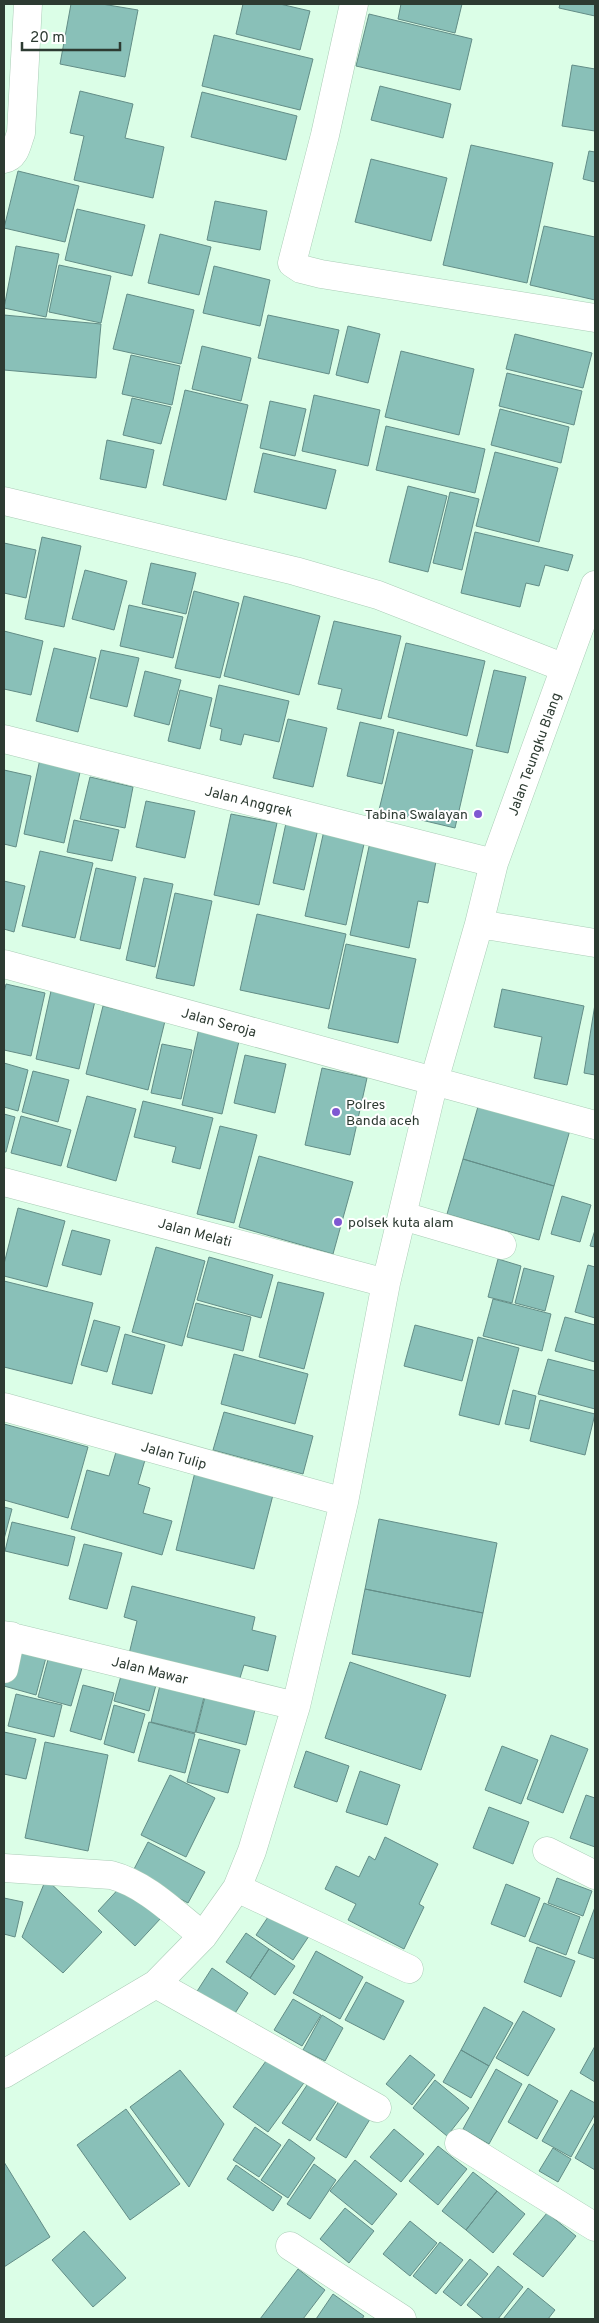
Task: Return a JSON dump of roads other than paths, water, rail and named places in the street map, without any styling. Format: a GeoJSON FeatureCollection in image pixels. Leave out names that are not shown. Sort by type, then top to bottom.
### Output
{"type":"FeatureCollection","features":[{"type":"Feature","properties":{"kind":"street"},"geometry":{"type":"LineString","coordinates":[[4,160],[14,152],[21,133],[28,4]]}},
{"type":"Feature","properties":{"kind":"street"},"geometry":{"type":"LineString","coordinates":[[354,4],[292,263],[301,269],[321,274],[595,318]]}},
{"type":"Feature","properties":{"kind":"street"},"geometry":{"type":"LineString","coordinates":[[4,501],[295,571],[378,595],[565,668]]}},
{"type":"Feature","properties":{"kind":"street","name":"Jalan Teungku Blang"},"geometry":{"type":"LineString","coordinates":[[4,2074],[156,1984],[203,1936],[237,1888],[252,1851],[296,1706],[344,1502],[386,1283],[434,1081],[479,924],[494,863],[595,585]]}},
{"type":"Feature","properties":{"kind":"street","name":"Jalan Anggrek"},"geometry":{"type":"LineString","coordinates":[[4,739],[494,863]]}},
{"type":"Feature","properties":{"kind":"street"},"geometry":{"type":"LineString","coordinates":[[479,924],[595,943]]}},
{"type":"Feature","properties":{"kind":"street","name":"Jalan Seroja"},"geometry":{"type":"LineString","coordinates":[[4,964],[595,1125]]}},
{"type":"Feature","properties":{"kind":"street","name":"Jalan Melati"},"geometry":{"type":"LineString","coordinates":[[4,1182],[386,1283]]}},
{"type":"Feature","properties":{"kind":"street"},"geometry":{"type":"LineString","coordinates":[[403,1216],[502,1245]]}},
{"type":"Feature","properties":{"kind":"street","name":"Jalan Tulip"},"geometry":{"type":"LineString","coordinates":[[4,1407],[344,1502]]}},
{"type":"Feature","properties":{"kind":"street"},"geometry":{"type":"LineString","coordinates":[[4,1669],[8,1636]]}},
{"type":"Feature","properties":{"kind":"street","name":"Jalan Mawar"},"geometry":{"type":"LineString","coordinates":[[8,1636],[296,1706]]}},
{"type":"Feature","properties":{"kind":"street"},"geometry":{"type":"LineString","coordinates":[[547,1851],[595,1875]]}},
{"type":"Feature","properties":{"kind":"street"},"geometry":{"type":"LineString","coordinates":[[4,1868],[111,1875],[127,1879],[151,1895],[203,1936]]}},
{"type":"Feature","properties":{"kind":"street"},"geometry":{"type":"LineString","coordinates":[[237,1888],[409,1969]]}},
{"type":"Feature","properties":{"kind":"street"},"geometry":{"type":"LineString","coordinates":[[156,1984],[377,2108]]}},
{"type":"Feature","properties":{"kind":"street"},"geometry":{"type":"LineString","coordinates":[[459,2144],[595,2227]]}},
{"type":"Feature","properties":{"kind":"street"},"geometry":{"type":"LineString","coordinates":[[290,2246],[402,2319]]}},
{"type":"Feature","properties":{"kind":"place","name":"Tabina Swalayan"},"geometry":{"type":"Point","coordinates":[478,814]}},
{"type":"Feature","properties":{"kind":"place","name":"Polres Banda aceh"},"geometry":{"type":"Point","coordinates":[336,1112]}},
{"type":"Feature","properties":{"kind":"place","name":"polsek kuta alam"},"geometry":{"type":"Point","coordinates":[338,1222]}}]}
